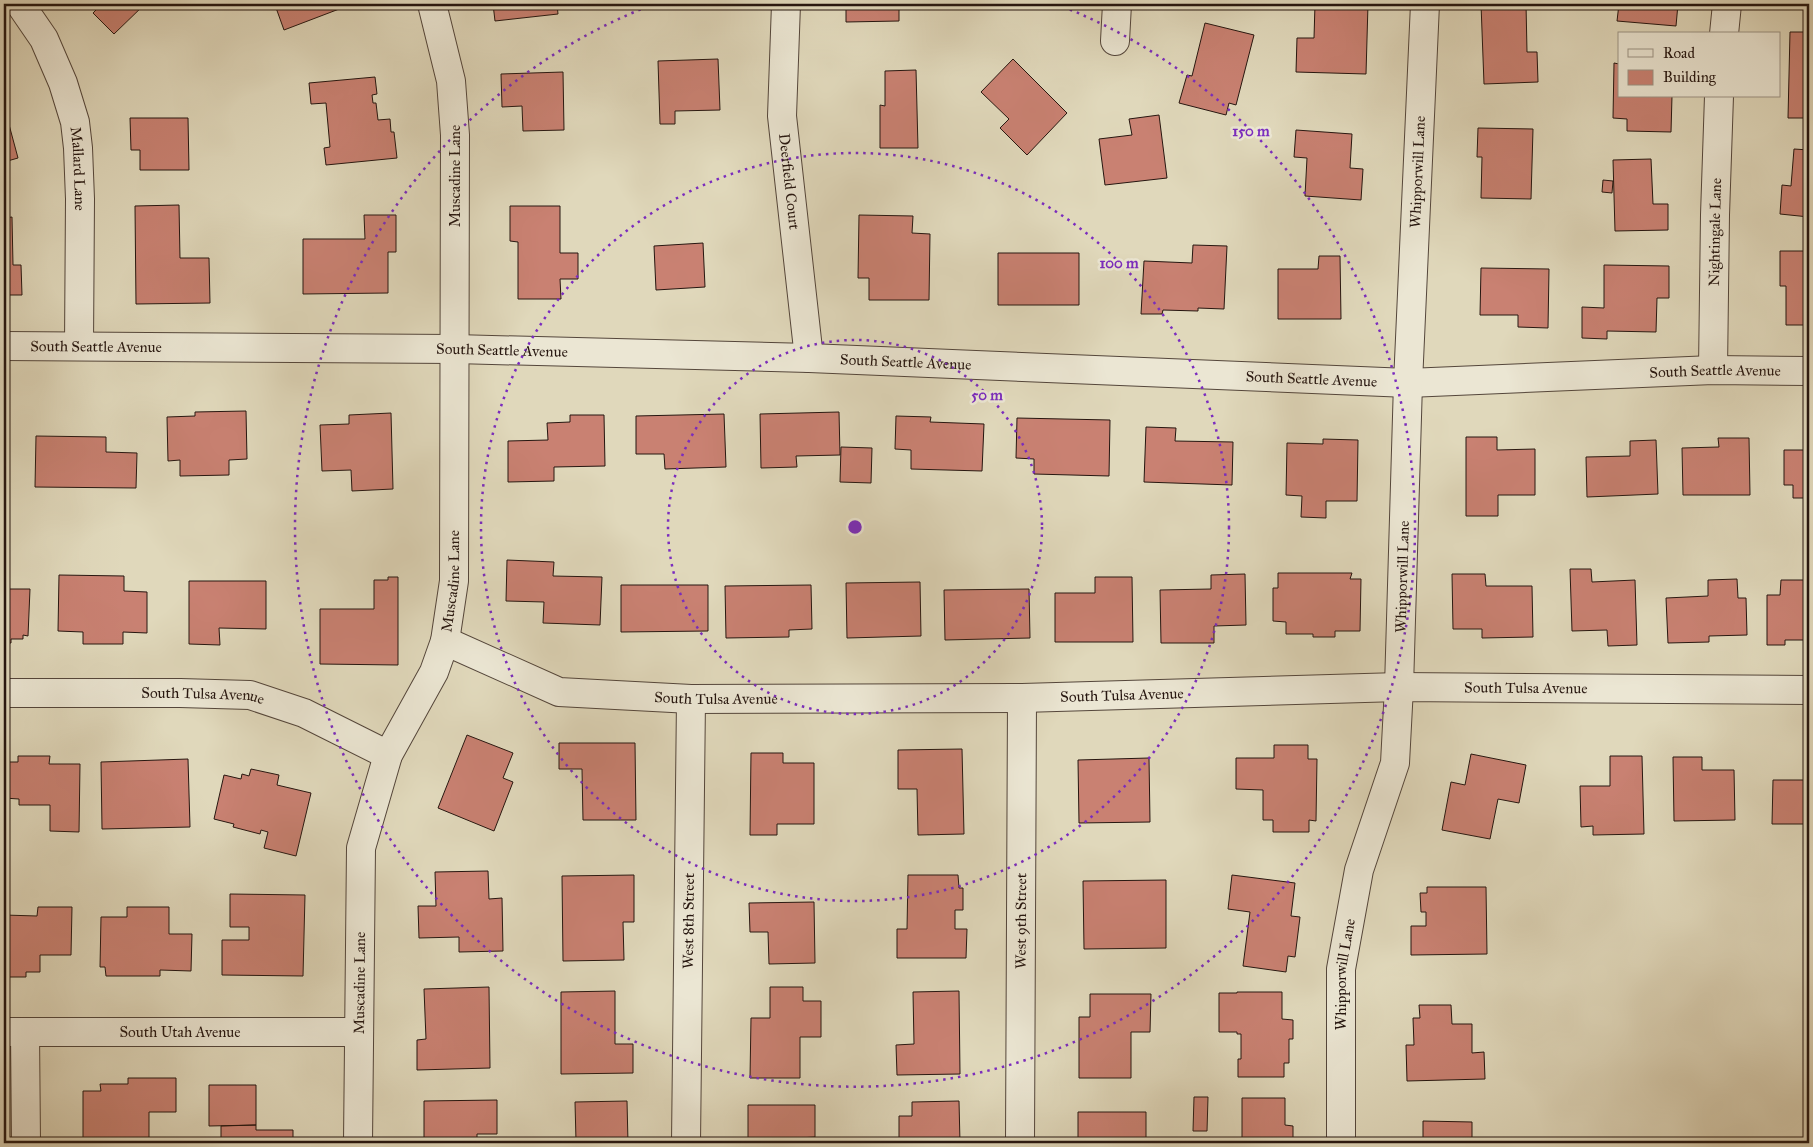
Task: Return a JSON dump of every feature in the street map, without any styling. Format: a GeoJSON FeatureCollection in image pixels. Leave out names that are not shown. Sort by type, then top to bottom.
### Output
{"type":"FeatureCollection","features":[{"type":"Feature","properties":{"kind":"street","name":"Mallard Lane"},"geometry":{"type":"LineString","coordinates":[[20,4],[44,40],[64,83],[74,122],[78,148],[80,199],[79,346]]}},
{"type":"Feature","properties":{"kind":"street","name":"Muscadine Lane"},"geometry":{"type":"LineString","coordinates":[[358,1143],[361,848],[388,754],[434,672],[445,641],[454,581],[454,114],[451,81],[432,4]]}},
{"type":"Feature","properties":{"kind":"street","name":"Deerfield Court"},"geometry":{"type":"LineString","coordinates":[[786,4],[782,116],[809,358]]}},
{"type":"Feature","properties":{"kind":"street"},"geometry":{"type":"LineString","coordinates":[[1114,41],[1117,4]]}},
{"type":"Feature","properties":{"kind":"street","name":"Whipporwill Lane"},"geometry":{"type":"LineString","coordinates":[[1341,1143],[1341,970],[1360,870],[1394,763],[1399,687],[1408,383],[1425,4]]}},
{"type":"Feature","properties":{"kind":"street"},"geometry":{"type":"LineString","coordinates":[[1724,32],[1727,4]]}},
{"type":"Feature","properties":{"kind":"street","name":"Nightingale Lane"},"geometry":{"type":"LineString","coordinates":[[1713,370],[1719,98]]}},
{"type":"Feature","properties":{"kind":"street","name":"South Seattle Avenue"},"geometry":{"type":"LineString","coordinates":[[4,346],[454,349],[809,358],[1408,383],[1713,370],[1809,371]]}},
{"type":"Feature","properties":{"kind":"street","name":"South Tulsa Avenue"},"geometry":{"type":"LineString","coordinates":[[445,641],[559,692],[691,699],[1022,698],[1399,687],[1809,690]]}},
{"type":"Feature","properties":{"kind":"street","name":"South Tulsa Avenue"},"geometry":{"type":"LineString","coordinates":[[4,692],[250,695],[304,712],[388,754]]}},
{"type":"Feature","properties":{"kind":"street","name":"West 9th Street"},"geometry":{"type":"LineString","coordinates":[[1020,1143],[1022,698]]}},
{"type":"Feature","properties":{"kind":"street","name":"West 8th Street"},"geometry":{"type":"LineString","coordinates":[[686,1143],[691,699]]}},
{"type":"Feature","properties":{"kind":"street"},"geometry":{"type":"LineString","coordinates":[[14,1032],[26,1143]]}},
{"type":"Feature","properties":{"kind":"street","name":"South Utah Avenue"},"geometry":{"type":"LineString","coordinates":[[14,1032],[358,1032]]}},
{"type":"Feature","properties":{"kind":"building"},"geometry":{"type":"Polygon","coordinates":[[[102,4],[145,4],[114,34],[93,13],[102,4]]]}},
{"type":"Feature","properties":{"kind":"building"},"geometry":{"type":"Polygon","coordinates":[[[347,4],[347,6],[284,30],[275,5],[347,4]]]}},
{"type":"Feature","properties":{"kind":"building"},"geometry":{"type":"Polygon","coordinates":[[[493,4],[557,4],[558,14],[495,21],[493,4]]]}},
{"type":"Feature","properties":{"kind":"building"},"geometry":{"type":"Polygon","coordinates":[[[846,4],[899,4],[899,21],[846,22],[846,4]]]}},
{"type":"Feature","properties":{"kind":"building"},"geometry":{"type":"Polygon","coordinates":[[[1315,4],[1368,4],[1366,74],[1296,72],[1297,38],[1314,38],[1315,4]]]}},
{"type":"Feature","properties":{"kind":"building"},"geometry":{"type":"Polygon","coordinates":[[[1481,4],[1526,4],[1527,52],[1537,52],[1538,82],[1484,84],[1481,4]]]}},
{"type":"Feature","properties":{"kind":"building"},"geometry":{"type":"Polygon","coordinates":[[[1619,4],[1678,4],[1676,26],[1617,21],[1619,4]]]}},
{"type":"Feature","properties":{"kind":"building"},"geometry":{"type":"Polygon","coordinates":[[[1205,23],[1254,35],[1236,105],[1229,103],[1226,115],[1179,103],[1187,75],[1192,76],[1205,23]]]}},
{"type":"Feature","properties":{"kind":"building"},"geometry":{"type":"Polygon","coordinates":[[[1790,32],[1809,32],[1809,118],[1788,118],[1790,32]]]}},
{"type":"Feature","properties":{"kind":"building"},"geometry":{"type":"Polygon","coordinates":[[[718,59],[720,110],[675,111],[675,124],[660,124],[658,61],[718,59]]]}},
{"type":"Feature","properties":{"kind":"building"},"geometry":{"type":"Polygon","coordinates":[[[1013,59],[1067,113],[1027,155],[1000,128],[1009,119],[981,92],[1013,59]]]}},
{"type":"Feature","properties":{"kind":"building"},"geometry":{"type":"Polygon","coordinates":[[[1614,63],[1618,64],[1618,98],[1672,98],[1671,132],[1627,131],[1627,119],[1613,118],[1614,63]]]}},
{"type":"Feature","properties":{"kind":"building"},"geometry":{"type":"Polygon","coordinates":[[[916,70],[918,148],[880,148],[880,105],[885,106],[885,71],[916,70]]]}},
{"type":"Feature","properties":{"kind":"building"},"geometry":{"type":"Polygon","coordinates":[[[563,72],[564,130],[523,131],[522,106],[502,107],[501,74],[563,72]]]}},
{"type":"Feature","properties":{"kind":"building"},"geometry":{"type":"Polygon","coordinates":[[[375,77],[377,94],[372,95],[373,103],[376,103],[378,120],[390,119],[391,132],[394,132],[397,158],[326,165],[324,148],[330,147],[326,103],[311,104],[309,83],[375,77]]]}},
{"type":"Feature","properties":{"kind":"building"},"geometry":{"type":"Polygon","coordinates":[[[4,106],[18,158],[4,162],[4,106]]]}},
{"type":"Feature","properties":{"kind":"building"},"geometry":{"type":"Polygon","coordinates":[[[1159,115],[1167,178],[1105,185],[1099,139],[1132,135],[1129,119],[1159,115]]]}},
{"type":"Feature","properties":{"kind":"building"},"geometry":{"type":"Polygon","coordinates":[[[130,118],[188,118],[189,170],[140,170],[140,150],[131,150],[130,118]]]}},
{"type":"Feature","properties":{"kind":"building"},"geometry":{"type":"Polygon","coordinates":[[[1478,128],[1533,129],[1531,199],[1481,198],[1482,157],[1477,157],[1478,128]]]}},
{"type":"Feature","properties":{"kind":"building"},"geometry":{"type":"Polygon","coordinates":[[[1296,130],[1352,134],[1350,168],[1363,169],[1361,200],[1305,196],[1307,158],[1294,157],[1296,130]]]}},
{"type":"Feature","properties":{"kind":"building"},"geometry":{"type":"Polygon","coordinates":[[[1794,149],[1809,150],[1809,217],[1780,214],[1782,185],[1791,186],[1794,149]]]}},
{"type":"Feature","properties":{"kind":"building"},"geometry":{"type":"Polygon","coordinates":[[[1651,159],[1653,204],[1668,204],[1668,230],[1615,231],[1613,160],[1651,159]]]}},
{"type":"Feature","properties":{"kind":"building"},"geometry":{"type":"Polygon","coordinates":[[[1603,180],[1613,181],[1612,193],[1602,192],[1603,180]]]}},
{"type":"Feature","properties":{"kind":"building"},"geometry":{"type":"Polygon","coordinates":[[[179,205],[180,258],[209,258],[210,303],[136,304],[135,206],[179,205]]]}},
{"type":"Feature","properties":{"kind":"building"},"geometry":{"type":"Polygon","coordinates":[[[510,206],[560,206],[560,253],[578,253],[578,279],[560,279],[561,299],[518,299],[518,242],[510,241],[510,206]]]}},
{"type":"Feature","properties":{"kind":"building"},"geometry":{"type":"Polygon","coordinates":[[[364,215],[396,215],[396,252],[388,252],[388,293],[303,294],[303,239],[365,239],[364,215]]]}},
{"type":"Feature","properties":{"kind":"building"},"geometry":{"type":"Polygon","coordinates":[[[859,215],[913,216],[912,233],[930,234],[929,300],[869,300],[869,278],[858,278],[859,215]]]}},
{"type":"Feature","properties":{"kind":"building"},"geometry":{"type":"Polygon","coordinates":[[[12,217],[13,265],[21,265],[22,295],[4,295],[4,218],[12,217]]]}},
{"type":"Feature","properties":{"kind":"building"},"geometry":{"type":"Polygon","coordinates":[[[703,243],[705,287],[656,290],[654,246],[703,243]]]}},
{"type":"Feature","properties":{"kind":"building"},"geometry":{"type":"Polygon","coordinates":[[[1193,245],[1227,246],[1224,309],[1198,308],[1198,311],[1163,310],[1162,314],[1141,314],[1144,261],[1192,263],[1193,245]]]}},
{"type":"Feature","properties":{"kind":"building"},"geometry":{"type":"Polygon","coordinates":[[[1780,251],[1809,251],[1809,325],[1786,325],[1786,286],[1780,286],[1780,251]]]}},
{"type":"Feature","properties":{"kind":"building"},"geometry":{"type":"Polygon","coordinates":[[[998,253],[1079,253],[1079,305],[998,305],[998,253]]]}},
{"type":"Feature","properties":{"kind":"building"},"geometry":{"type":"Polygon","coordinates":[[[1319,256],[1340,256],[1341,319],[1278,319],[1278,269],[1318,269],[1319,256]]]}},
{"type":"Feature","properties":{"kind":"building"},"geometry":{"type":"Polygon","coordinates":[[[1604,265],[1669,266],[1669,298],[1657,298],[1656,332],[1607,331],[1607,339],[1582,338],[1582,307],[1604,308],[1604,265]]]}},
{"type":"Feature","properties":{"kind":"building"},"geometry":{"type":"Polygon","coordinates":[[[1481,268],[1549,269],[1548,328],[1518,327],[1518,315],[1480,315],[1481,268]]]}},
{"type":"Feature","properties":{"kind":"building"},"geometry":{"type":"Polygon","coordinates":[[[246,411],[247,459],[229,460],[229,475],[180,476],[180,460],[168,461],[167,417],[195,416],[195,412],[246,411]]]}},
{"type":"Feature","properties":{"kind":"building"},"geometry":{"type":"Polygon","coordinates":[[[839,412],[840,455],[796,456],[797,467],[761,468],[760,414],[839,412]]]}},
{"type":"Feature","properties":{"kind":"building"},"geometry":{"type":"Polygon","coordinates":[[[391,413],[393,489],[352,491],[351,470],[322,471],[320,425],[349,424],[349,415],[391,413]]]}},
{"type":"Feature","properties":{"kind":"building"},"geometry":{"type":"Polygon","coordinates":[[[724,414],[726,467],[665,469],[664,454],[636,454],[636,416],[724,414]]]}},
{"type":"Feature","properties":{"kind":"building"},"geometry":{"type":"Polygon","coordinates":[[[570,415],[604,415],[605,466],[554,467],[554,481],[508,482],[508,441],[548,440],[547,423],[570,422],[570,415]]]}},
{"type":"Feature","properties":{"kind":"building"},"geometry":{"type":"Polygon","coordinates":[[[896,416],[931,417],[930,422],[984,424],[982,471],[911,469],[911,450],[895,449],[896,416]]]}},
{"type":"Feature","properties":{"kind":"building"},"geometry":{"type":"Polygon","coordinates":[[[1017,418],[1110,420],[1109,476],[1034,474],[1034,459],[1016,458],[1017,418]]]}},
{"type":"Feature","properties":{"kind":"building"},"geometry":{"type":"Polygon","coordinates":[[[1146,427],[1176,428],[1175,441],[1233,442],[1232,485],[1144,482],[1146,427]]]}},
{"type":"Feature","properties":{"kind":"building"},"geometry":{"type":"Polygon","coordinates":[[[36,436],[106,437],[106,452],[137,453],[136,488],[35,487],[36,436]]]}},
{"type":"Feature","properties":{"kind":"building"},"geometry":{"type":"Polygon","coordinates":[[[1466,437],[1497,437],[1497,450],[1535,449],[1535,495],[1498,495],[1498,516],[1466,516],[1466,437]]]}},
{"type":"Feature","properties":{"kind":"building"},"geometry":{"type":"Polygon","coordinates":[[[1718,438],[1749,438],[1750,495],[1683,495],[1682,448],[1719,447],[1718,438]]]}},
{"type":"Feature","properties":{"kind":"building"},"geometry":{"type":"Polygon","coordinates":[[[1323,439],[1358,440],[1357,501],[1326,501],[1326,518],[1301,517],[1302,496],[1286,495],[1287,443],[1323,444],[1323,439]]]}},
{"type":"Feature","properties":{"kind":"building"},"geometry":{"type":"Polygon","coordinates":[[[1656,440],[1658,494],[1587,497],[1586,457],[1630,456],[1630,441],[1656,440]]]}},
{"type":"Feature","properties":{"kind":"building"},"geometry":{"type":"Polygon","coordinates":[[[841,447],[872,448],[871,483],[840,482],[841,447]]]}},
{"type":"Feature","properties":{"kind":"building"},"geometry":{"type":"Polygon","coordinates":[[[1784,450],[1809,450],[1809,498],[1793,498],[1793,485],[1784,485],[1784,450]]]}},
{"type":"Feature","properties":{"kind":"building"},"geometry":{"type":"Polygon","coordinates":[[[507,560],[554,562],[553,576],[602,577],[600,625],[543,623],[544,602],[506,601],[507,560]]]}},
{"type":"Feature","properties":{"kind":"building"},"geometry":{"type":"Polygon","coordinates":[[[1570,569],[1591,569],[1592,582],[1635,580],[1637,645],[1608,646],[1607,630],[1572,631],[1570,569]]]}},
{"type":"Feature","properties":{"kind":"building"},"geometry":{"type":"Polygon","coordinates":[[[1278,573],[1352,573],[1350,579],[1361,579],[1360,631],[1335,631],[1335,637],[1313,637],[1313,634],[1286,634],[1286,622],[1273,621],[1273,588],[1278,588],[1278,573]]]}},
{"type":"Feature","properties":{"kind":"building"},"geometry":{"type":"Polygon","coordinates":[[[1245,574],[1246,625],[1214,626],[1214,643],[1161,643],[1160,590],[1211,589],[1211,575],[1245,574]]]}},
{"type":"Feature","properties":{"kind":"building"},"geometry":{"type":"Polygon","coordinates":[[[1452,574],[1485,574],[1486,586],[1532,586],[1533,637],[1482,638],[1482,629],[1453,629],[1452,574]]]}},
{"type":"Feature","properties":{"kind":"building"},"geometry":{"type":"Polygon","coordinates":[[[59,575],[124,576],[124,591],[147,592],[147,633],[123,632],[123,644],[83,644],[83,632],[58,631],[59,575]]]}},
{"type":"Feature","properties":{"kind":"building"},"geometry":{"type":"Polygon","coordinates":[[[388,577],[398,577],[398,665],[320,664],[320,609],[374,609],[374,580],[388,580],[388,577]]]}},
{"type":"Feature","properties":{"kind":"building"},"geometry":{"type":"Polygon","coordinates":[[[1095,577],[1132,577],[1133,642],[1055,642],[1055,593],[1095,593],[1095,577]]]}},
{"type":"Feature","properties":{"kind":"building"},"geometry":{"type":"Polygon","coordinates":[[[1737,579],[1738,598],[1746,598],[1747,635],[1709,636],[1709,642],[1668,643],[1666,598],[1708,596],[1708,580],[1737,579]]]}},
{"type":"Feature","properties":{"kind":"building"},"geometry":{"type":"Polygon","coordinates":[[[1781,580],[1809,580],[1809,640],[1785,640],[1785,645],[1767,645],[1767,595],[1780,595],[1781,580]]]}},
{"type":"Feature","properties":{"kind":"building"},"geometry":{"type":"Polygon","coordinates":[[[189,581],[266,581],[266,629],[219,628],[220,645],[189,644],[189,581]]]}},
{"type":"Feature","properties":{"kind":"building"},"geometry":{"type":"Polygon","coordinates":[[[920,582],[921,636],[847,638],[846,583],[920,582]]]}},
{"type":"Feature","properties":{"kind":"building"},"geometry":{"type":"Polygon","coordinates":[[[621,585],[708,585],[708,631],[621,632],[621,585]]]}},
{"type":"Feature","properties":{"kind":"building"},"geometry":{"type":"Polygon","coordinates":[[[811,585],[812,629],[789,630],[789,637],[726,638],[725,586],[811,585]]]}},
{"type":"Feature","properties":{"kind":"building"},"geometry":{"type":"Polygon","coordinates":[[[4,589],[30,589],[28,636],[23,635],[23,639],[11,639],[11,643],[4,643],[4,589]]]}},
{"type":"Feature","properties":{"kind":"building"},"geometry":{"type":"Polygon","coordinates":[[[1029,589],[1030,638],[945,640],[944,590],[1029,589]]]}},
{"type":"Feature","properties":{"kind":"building"},"geometry":{"type":"Polygon","coordinates":[[[467,735],[513,753],[503,778],[513,782],[494,831],[438,808],[467,735]]]}},
{"type":"Feature","properties":{"kind":"building"},"geometry":{"type":"Polygon","coordinates":[[[559,743],[635,743],[636,820],[583,820],[582,769],[559,769],[559,743]]]}},
{"type":"Feature","properties":{"kind":"building"},"geometry":{"type":"Polygon","coordinates":[[[1274,745],[1308,745],[1308,759],[1317,759],[1316,821],[1309,820],[1309,832],[1273,832],[1273,820],[1263,820],[1263,790],[1236,789],[1236,758],[1274,758],[1274,745]]]}},
{"type":"Feature","properties":{"kind":"building"},"geometry":{"type":"Polygon","coordinates":[[[962,749],[964,834],[918,835],[917,789],[898,789],[898,750],[962,749]]]}},
{"type":"Feature","properties":{"kind":"building"},"geometry":{"type":"Polygon","coordinates":[[[751,753],[783,753],[783,763],[814,763],[814,824],[777,824],[777,835],[750,835],[751,753]]]}},
{"type":"Feature","properties":{"kind":"building"},"geometry":{"type":"Polygon","coordinates":[[[1471,754],[1526,765],[1519,803],[1498,799],[1490,839],[1442,830],[1451,782],[1465,785],[1471,754]]]}},
{"type":"Feature","properties":{"kind":"building"},"geometry":{"type":"Polygon","coordinates":[[[18,756],[50,756],[49,764],[80,764],[79,832],[50,831],[50,805],[19,805],[19,799],[4,798],[4,762],[18,762],[18,756]]]}},
{"type":"Feature","properties":{"kind":"building"},"geometry":{"type":"Polygon","coordinates":[[[1610,756],[1642,756],[1644,834],[1593,835],[1593,826],[1581,827],[1580,786],[1610,786],[1610,756]]]}},
{"type":"Feature","properties":{"kind":"building"},"geometry":{"type":"Polygon","coordinates":[[[1673,757],[1702,757],[1702,770],[1734,770],[1735,820],[1674,821],[1673,757]]]}},
{"type":"Feature","properties":{"kind":"building"},"geometry":{"type":"Polygon","coordinates":[[[1149,758],[1150,822],[1079,823],[1078,760],[1149,758]]]}},
{"type":"Feature","properties":{"kind":"building"},"geometry":{"type":"Polygon","coordinates":[[[188,759],[190,827],[102,829],[101,762],[188,759]]]}},
{"type":"Feature","properties":{"kind":"building"},"geometry":{"type":"Polygon","coordinates":[[[251,769],[279,775],[277,785],[311,793],[296,856],[264,848],[268,832],[261,830],[260,834],[233,827],[234,824],[214,819],[224,775],[241,779],[242,774],[249,776],[251,769]]]}},
{"type":"Feature","properties":{"kind":"building"},"geometry":{"type":"Polygon","coordinates":[[[1773,780],[1809,780],[1809,824],[1772,824],[1773,780]]]}},
{"type":"Feature","properties":{"kind":"building"},"geometry":{"type":"Polygon","coordinates":[[[488,871],[489,899],[502,898],[503,951],[459,952],[459,937],[419,938],[418,906],[436,906],[435,872],[488,871]]]}},
{"type":"Feature","properties":{"kind":"building"},"geometry":{"type":"Polygon","coordinates":[[[634,875],[634,922],[623,922],[624,960],[563,961],[562,876],[634,875]]]}},
{"type":"Feature","properties":{"kind":"building"},"geometry":{"type":"Polygon","coordinates":[[[908,875],[958,875],[959,888],[963,888],[963,910],[955,910],[955,929],[967,929],[966,958],[897,958],[897,929],[907,929],[908,875]]]}},
{"type":"Feature","properties":{"kind":"building"},"geometry":{"type":"Polygon","coordinates":[[[1232,875],[1295,883],[1291,916],[1300,917],[1295,957],[1288,956],[1286,972],[1243,966],[1250,912],[1228,909],[1232,875]]]}},
{"type":"Feature","properties":{"kind":"building"},"geometry":{"type":"Polygon","coordinates":[[[1166,880],[1166,948],[1084,949],[1083,881],[1166,880]]]}},
{"type":"Feature","properties":{"kind":"building"},"geometry":{"type":"Polygon","coordinates":[[[1427,887],[1486,887],[1487,954],[1411,955],[1411,926],[1426,926],[1426,912],[1421,912],[1420,893],[1427,893],[1427,887]]]}},
{"type":"Feature","properties":{"kind":"building"},"geometry":{"type":"Polygon","coordinates":[[[230,894],[305,895],[303,976],[222,975],[222,940],[249,940],[249,927],[230,927],[230,894]]]}},
{"type":"Feature","properties":{"kind":"building"},"geometry":{"type":"Polygon","coordinates":[[[814,902],[815,963],[769,964],[768,932],[750,932],[749,903],[814,902]]]}},
{"type":"Feature","properties":{"kind":"building"},"geometry":{"type":"Polygon","coordinates":[[[38,907],[72,907],[71,955],[40,955],[40,972],[26,972],[26,977],[4,977],[4,915],[37,916],[38,907]]]}},
{"type":"Feature","properties":{"kind":"building"},"geometry":{"type":"Polygon","coordinates":[[[127,907],[169,907],[169,934],[192,934],[191,971],[160,970],[160,976],[106,976],[105,967],[100,967],[101,917],[127,917],[127,907]]]}},
{"type":"Feature","properties":{"kind":"building"},"geometry":{"type":"Polygon","coordinates":[[[489,987],[490,1068],[417,1070],[417,1040],[426,1039],[424,989],[489,987]]]}},
{"type":"Feature","properties":{"kind":"building"},"geometry":{"type":"Polygon","coordinates":[[[770,987],[803,987],[803,1001],[821,1001],[821,1037],[800,1037],[800,1078],[750,1078],[751,1018],[770,1018],[770,987]]]}},
{"type":"Feature","properties":{"kind":"building"},"geometry":{"type":"Polygon","coordinates":[[[615,991],[615,1044],[633,1044],[633,1073],[561,1074],[561,992],[615,991]]]}},
{"type":"Feature","properties":{"kind":"building"},"geometry":{"type":"Polygon","coordinates":[[[959,991],[960,1074],[897,1075],[896,1045],[914,1044],[913,992],[959,991]]]}},
{"type":"Feature","properties":{"kind":"building"},"geometry":{"type":"Polygon","coordinates":[[[1282,992],[1282,1019],[1293,1020],[1293,1039],[1289,1039],[1289,1063],[1284,1063],[1284,1077],[1238,1077],[1238,1059],[1241,1059],[1241,1034],[1237,1034],[1237,1032],[1219,1032],[1219,993],[1282,992]]]}},
{"type":"Feature","properties":{"kind":"building"},"geometry":{"type":"Polygon","coordinates":[[[1090,994],[1151,994],[1150,1032],[1131,1032],[1131,1078],[1079,1078],[1079,1017],[1090,1017],[1090,994]]]}},
{"type":"Feature","properties":{"kind":"building"},"geometry":{"type":"Polygon","coordinates":[[[1419,1005],[1451,1005],[1452,1024],[1472,1024],[1472,1053],[1484,1052],[1485,1079],[1407,1081],[1406,1045],[1414,1045],[1413,1018],[1420,1018],[1419,1005]]]}},
{"type":"Feature","properties":{"kind":"building"},"geometry":{"type":"Polygon","coordinates":[[[128,1078],[176,1078],[176,1112],[149,1112],[149,1138],[133,1138],[133,1143],[83,1143],[83,1091],[101,1091],[100,1084],[128,1084],[128,1078]]]}},
{"type":"Feature","properties":{"kind":"building"},"geometry":{"type":"Polygon","coordinates":[[[209,1085],[256,1085],[256,1125],[209,1126],[209,1085]]]}},
{"type":"Feature","properties":{"kind":"building"},"geometry":{"type":"Polygon","coordinates":[[[1194,1097],[1208,1097],[1207,1131],[1193,1131],[1194,1097]]]}},
{"type":"Feature","properties":{"kind":"building"},"geometry":{"type":"Polygon","coordinates":[[[1242,1098],[1285,1098],[1285,1125],[1293,1126],[1293,1143],[1242,1143],[1242,1098]]]}},
{"type":"Feature","properties":{"kind":"building"},"geometry":{"type":"Polygon","coordinates":[[[497,1100],[497,1134],[477,1134],[477,1143],[424,1143],[424,1101],[497,1100]]]}},
{"type":"Feature","properties":{"kind":"building"},"geometry":{"type":"Polygon","coordinates":[[[627,1101],[628,1143],[554,1143],[554,1141],[576,1141],[575,1102],[627,1101]]]}},
{"type":"Feature","properties":{"kind":"building"},"geometry":{"type":"Polygon","coordinates":[[[959,1101],[960,1143],[899,1143],[899,1116],[912,1116],[912,1102],[959,1101]]]}},
{"type":"Feature","properties":{"kind":"building"},"geometry":{"type":"Polygon","coordinates":[[[748,1105],[815,1105],[815,1137],[799,1138],[799,1143],[748,1143],[748,1105]]]}},
{"type":"Feature","properties":{"kind":"building"},"geometry":{"type":"Polygon","coordinates":[[[1078,1112],[1146,1112],[1146,1143],[1078,1143],[1078,1112]]]}},
{"type":"Feature","properties":{"kind":"building"},"geometry":{"type":"Polygon","coordinates":[[[1423,1121],[1472,1122],[1472,1143],[1423,1143],[1423,1121]]]}},
{"type":"Feature","properties":{"kind":"building"},"geometry":{"type":"Polygon","coordinates":[[[256,1125],[256,1130],[293,1130],[293,1143],[221,1143],[221,1126],[256,1125]]]}}]}
